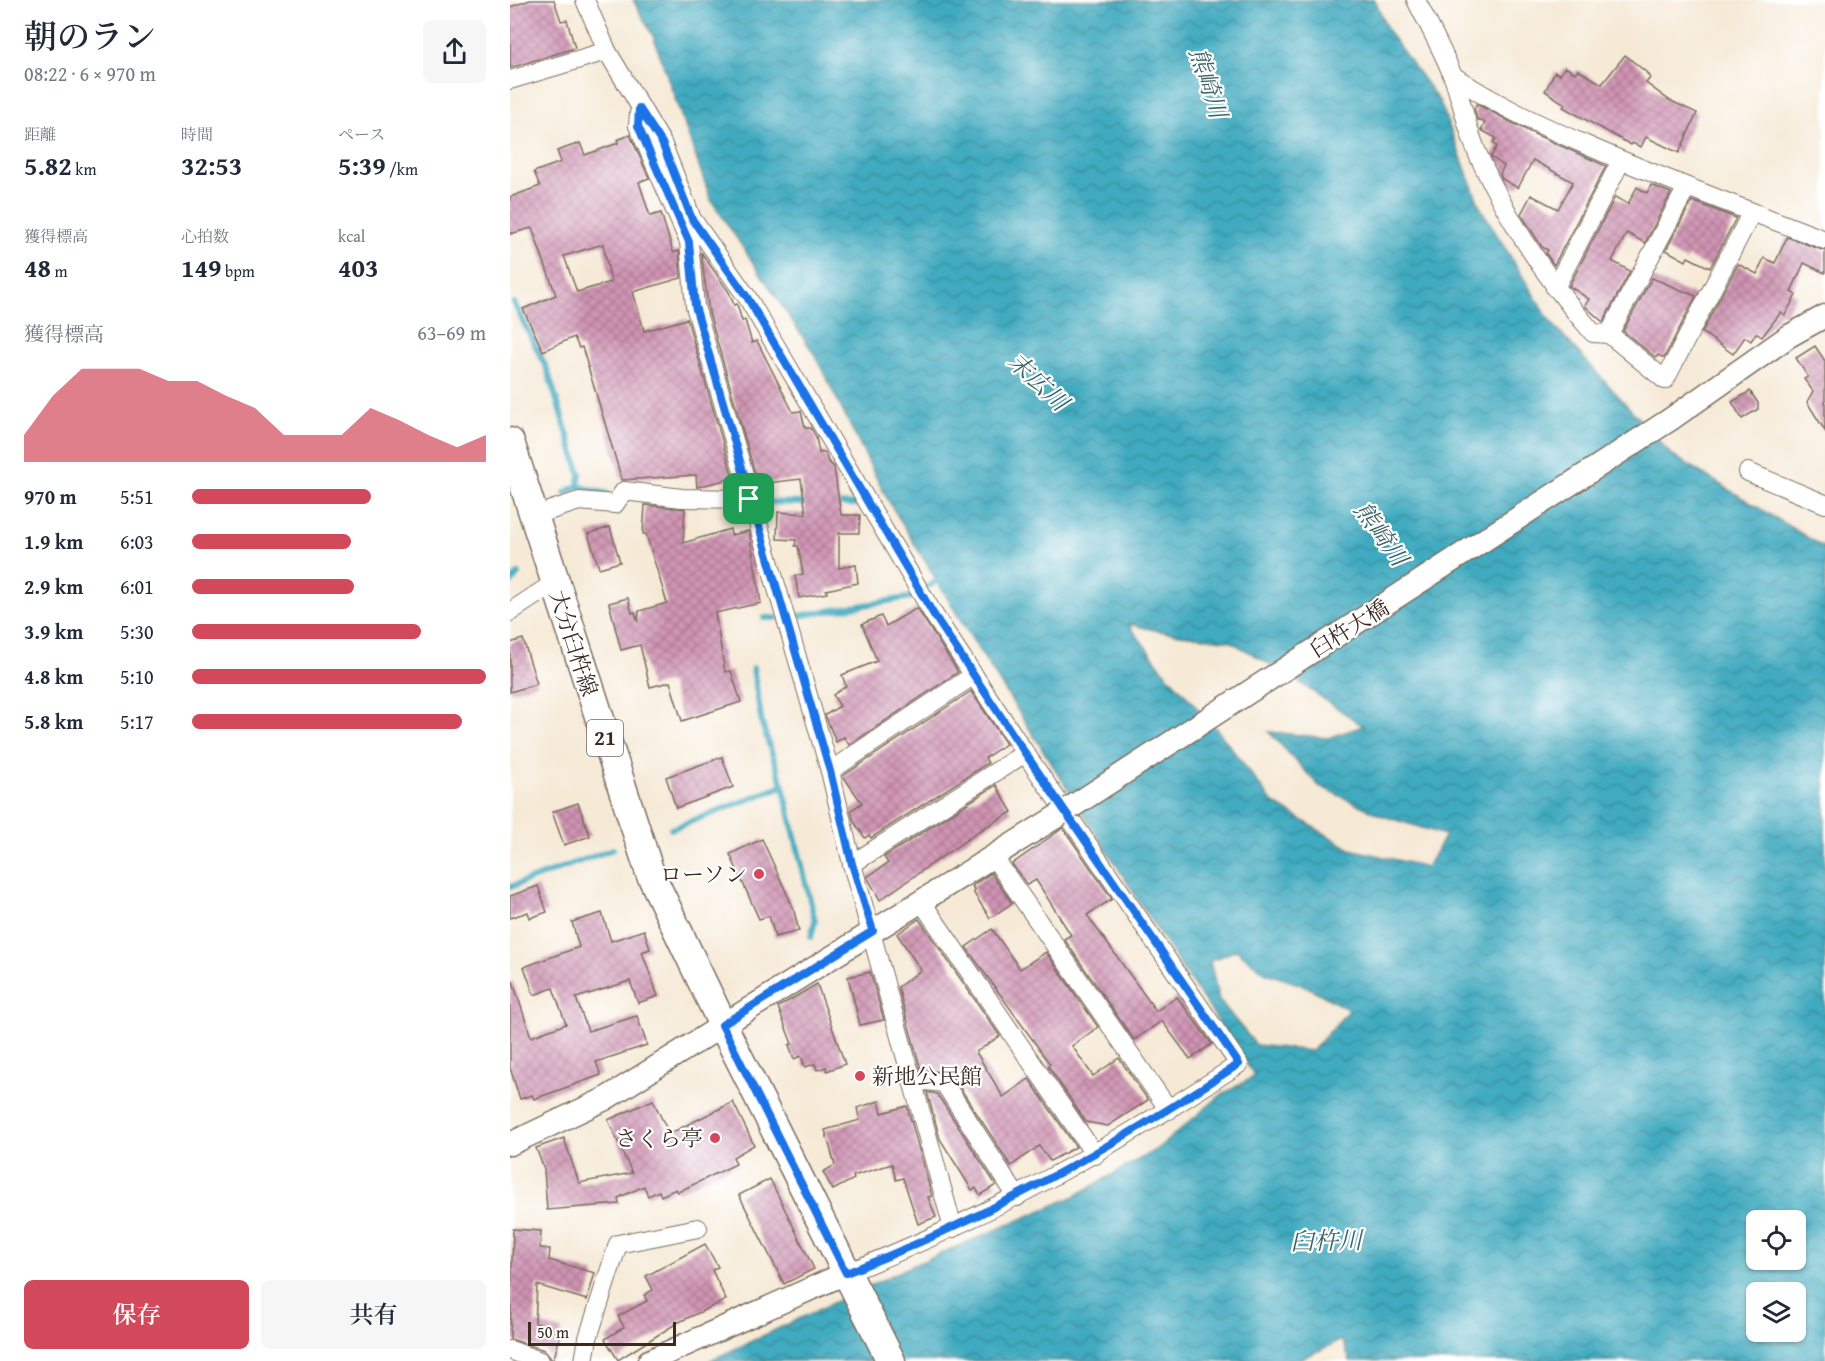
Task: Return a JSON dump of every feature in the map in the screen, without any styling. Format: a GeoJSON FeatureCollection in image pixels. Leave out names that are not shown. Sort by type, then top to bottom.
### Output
{"type":"FeatureCollection","features":[{"type":"Feature","properties":{"kind":"main road","name":"大分臼杵線"},"geometry":{"type":"LineString","coordinates":[[510,442],[650,873],[722,1025],[891,1361]]}},
{"type":"Feature","properties":{"kind":"street"},"geometry":{"type":"LineString","coordinates":[[585,0],[607,51],[662,143],[692,219],[747,297],[934,615],[1025,753],[1239,1064],[1095,1155],[1017,1197],[849,1279],[649,1361]]}},
{"type":"Feature","properties":{"kind":"street"},"geometry":{"type":"LineString","coordinates":[[1416,0],[1452,75],[1462,113],[1478,155],[1530,252],[1555,288],[1593,333],[1609,334],[1665,380],[1752,212]]}},
{"type":"Feature","properties":{"kind":"street"},"geometry":{"type":"LineString","coordinates":[[510,80],[607,51]]}},
{"type":"Feature","properties":{"kind":"street"},"geometry":{"type":"LineString","coordinates":[[1452,75],[1476,92],[1525,117],[1621,161],[1825,240]]}},
{"type":"Feature","properties":{"kind":"street"},"geometry":{"type":"LineString","coordinates":[[639,108],[638,126],[689,242],[695,306],[749,499],[830,771],[852,864],[873,931],[953,1228]]}},
{"type":"Feature","properties":{"kind":"street"},"geometry":{"type":"LineString","coordinates":[[1555,288],[1621,161]]}},
{"type":"Feature","properties":{"kind":"street"},"geometry":{"type":"LineString","coordinates":[[1609,334],[1687,187]]}},
{"type":"Feature","properties":{"kind":"street","name":"臼杵大橋"},"geometry":{"type":"LineString","coordinates":[[510,1144],[605,1099],[1056,817],[1671,418],[1789,336],[1825,316]]}},
{"type":"Feature","properties":{"kind":"street"},"geometry":{"type":"LineString","coordinates":[[1749,472],[1825,504]]}},
{"type":"Feature","properties":{"kind":"street"},"geometry":{"type":"LineString","coordinates":[[533,516],[579,501],[615,504],[624,491],[682,498],[749,499]]}},
{"type":"Feature","properties":{"kind":"street"},"geometry":{"type":"LineString","coordinates":[[510,612],[554,583]]}},
{"type":"Feature","properties":{"kind":"street"},"geometry":{"type":"LineString","coordinates":[[830,771],[974,675]]}},
{"type":"Feature","properties":{"kind":"street"},"geometry":{"type":"LineString","coordinates":[[852,864],[1025,753]]}},
{"type":"Feature","properties":{"kind":"street"},"geometry":{"type":"LineString","coordinates":[[993,856],[1169,1110]]}},
{"type":"Feature","properties":{"kind":"street"},"geometry":{"type":"LineString","coordinates":[[921,901],[1095,1155]]}},
{"type":"Feature","properties":{"kind":"street"},"geometry":{"type":"LineString","coordinates":[[914,1083],[926,1081],[944,1083],[1017,1197]]}},
{"type":"Feature","properties":{"kind":"street"},"geometry":{"type":"LineString","coordinates":[[584,1361],[588,1338],[618,1244],[698,1228]]}},
{"type":"Feature","properties":{"kind":"street"},"geometry":{"type":"LineString","coordinates":[[510,1350],[540,1361]]}},
{"type":"Feature","properties":{"kind":"water"},"geometry":{"type":"Polygon","coordinates":[[[633,0],[1375,0],[1388,31],[1440,102],[1480,207],[1550,321],[1672,455],[1825,548],[1825,1361],[1350,1361],[1342,1340],[1296,1361],[709,1361],[916,1264],[1075,1196],[1157,1149],[1221,1095],[1255,1076],[1176,959],[969,634],[886,497],[813,352],[711,200],[653,36],[633,0]],[[1128,624],[1164,671],[1219,732],[1272,802],[1350,849],[1427,867],[1445,835],[1380,815],[1319,786],[1269,732],[1328,738],[1363,726],[1287,674],[1230,641],[1159,631],[1128,624]],[[1236,950],[1210,961],[1219,1000],[1256,1045],[1312,1051],[1349,1010],[1308,987],[1266,973],[1236,950]]]}},
{"type":"Feature","properties":{"kind":"building"},"geometry":{"type":"Polygon","coordinates":[[[530,0],[554,0],[561,21],[567,20],[575,48],[510,68],[510,7],[530,0]]]}},
{"type":"Feature","properties":{"kind":"building"},"geometry":{"type":"Polygon","coordinates":[[[1625,55],[1646,72],[1650,78],[1646,83],[1669,100],[1697,113],[1679,153],[1646,137],[1641,147],[1632,143],[1631,145],[1563,107],[1565,104],[1545,91],[1555,72],[1560,75],[1565,67],[1575,73],[1578,70],[1602,84],[1625,55]]]}},
{"type":"Feature","properties":{"kind":"building"},"geometry":{"type":"Polygon","coordinates":[[[1477,104],[1530,132],[1606,166],[1554,265],[1546,254],[1548,250],[1542,247],[1521,214],[1531,195],[1558,209],[1573,182],[1533,160],[1518,188],[1502,179],[1500,174],[1504,166],[1491,157],[1497,146],[1493,143],[1496,138],[1481,130],[1485,123],[1477,119],[1474,108],[1477,104]]]}},
{"type":"Feature","properties":{"kind":"building"},"geometry":{"type":"Polygon","coordinates":[[[630,135],[649,178],[639,182],[650,216],[661,213],[673,252],[679,251],[681,278],[633,292],[644,331],[687,319],[733,478],[697,487],[696,475],[622,480],[582,347],[579,348],[574,337],[543,351],[523,309],[556,295],[532,228],[510,234],[510,197],[540,186],[534,172],[561,162],[557,151],[580,143],[585,155],[618,143],[617,140],[630,135]],[[603,244],[564,256],[577,292],[611,282],[603,244]]]}},
{"type":"Feature","properties":{"kind":"building"},"geometry":{"type":"Polygon","coordinates":[[[1651,185],[1671,193],[1645,243],[1627,233],[1612,261],[1630,271],[1603,322],[1585,306],[1589,299],[1569,286],[1615,197],[1628,204],[1637,187],[1647,193],[1651,185]]]}},
{"type":"Feature","properties":{"kind":"building"},"geometry":{"type":"Polygon","coordinates":[[[1692,201],[1736,218],[1710,268],[1688,257],[1686,261],[1666,250],[1692,201]]]}},
{"type":"Feature","properties":{"kind":"building"},"geometry":{"type":"Polygon","coordinates":[[[1787,237],[1825,251],[1825,273],[1804,263],[1791,292],[1796,295],[1785,315],[1781,312],[1762,337],[1756,333],[1751,341],[1745,337],[1733,354],[1702,332],[1738,264],[1757,274],[1764,258],[1775,263],[1787,237]]]}},
{"type":"Feature","properties":{"kind":"building"},"geometry":{"type":"Polygon","coordinates":[[[701,252],[729,292],[734,305],[737,304],[752,343],[757,341],[793,412],[801,411],[805,428],[811,428],[816,437],[819,453],[825,452],[828,462],[834,467],[841,515],[860,515],[859,533],[839,533],[839,568],[856,565],[858,583],[826,590],[827,593],[799,598],[795,576],[803,574],[798,546],[795,546],[796,540],[777,539],[778,512],[806,514],[801,479],[758,484],[709,313],[701,252]]]}},
{"type":"Feature","properties":{"kind":"building"},"geometry":{"type":"Polygon","coordinates":[[[1652,278],[1696,296],[1664,358],[1658,355],[1656,358],[1623,331],[1652,278]]]}},
{"type":"Feature","properties":{"kind":"building"},"geometry":{"type":"Polygon","coordinates":[[[1815,346],[1825,361],[1825,431],[1807,402],[1813,391],[1804,379],[1808,377],[1796,358],[1815,346]]]}},
{"type":"Feature","properties":{"kind":"building"},"geometry":{"type":"Polygon","coordinates":[[[1750,391],[1758,403],[1758,409],[1742,419],[1732,402],[1750,391]]]}},
{"type":"Feature","properties":{"kind":"building"},"geometry":{"type":"Polygon","coordinates":[[[645,505],[685,509],[683,543],[730,529],[731,535],[749,531],[761,603],[715,613],[725,672],[731,671],[741,702],[682,721],[670,682],[650,687],[640,645],[621,650],[609,603],[628,598],[632,613],[635,612],[638,622],[639,611],[667,603],[646,534],[643,534],[645,505]]]}},
{"type":"Feature","properties":{"kind":"building"},"geometry":{"type":"Polygon","coordinates":[[[610,527],[620,562],[599,568],[588,534],[610,527]]]}},
{"type":"Feature","properties":{"kind":"building"},"geometry":{"type":"Polygon","coordinates":[[[917,608],[958,672],[849,745],[844,737],[836,742],[825,715],[840,706],[833,695],[846,686],[842,675],[877,661],[862,624],[881,616],[886,626],[917,608]]]}},
{"type":"Feature","properties":{"kind":"building"},"geometry":{"type":"Polygon","coordinates":[[[523,639],[537,684],[510,692],[510,643],[523,639]]]}},
{"type":"Feature","properties":{"kind":"building"},"geometry":{"type":"Polygon","coordinates":[[[971,691],[1006,744],[985,758],[988,763],[871,838],[869,835],[865,838],[854,822],[851,810],[862,803],[843,776],[971,691]]]}},
{"type":"Feature","properties":{"kind":"building"},"geometry":{"type":"Polygon","coordinates":[[[722,757],[733,787],[676,808],[666,777],[722,757]]]}},
{"type":"Feature","properties":{"kind":"building"},"geometry":{"type":"Polygon","coordinates":[[[996,785],[1012,812],[982,829],[880,900],[867,877],[888,863],[884,857],[996,785]]]}},
{"type":"Feature","properties":{"kind":"building"},"geometry":{"type":"Polygon","coordinates":[[[578,803],[590,836],[564,845],[552,812],[578,803]]]}},
{"type":"Feature","properties":{"kind":"building"},"geometry":{"type":"Polygon","coordinates":[[[1063,828],[1112,899],[1087,915],[1156,1011],[1177,997],[1212,1044],[1190,1059],[1162,1021],[1134,1040],[1064,939],[1071,935],[1036,880],[1027,885],[1012,864],[1063,828]]]}},
{"type":"Feature","properties":{"kind":"building","name":"ローソン"},"geometry":{"type":"Polygon","coordinates":[[[762,839],[793,907],[799,931],[775,937],[769,916],[759,919],[730,854],[762,839]]]}},
{"type":"Feature","properties":{"kind":"building"},"geometry":{"type":"Polygon","coordinates":[[[991,873],[1012,903],[990,918],[973,892],[975,891],[972,886],[991,873]]]}},
{"type":"Feature","properties":{"kind":"building"},"geometry":{"type":"Polygon","coordinates":[[[538,886],[547,912],[530,918],[528,912],[510,918],[510,896],[538,886]]]}},
{"type":"Feature","properties":{"kind":"building"},"geometry":{"type":"Polygon","coordinates":[[[602,913],[611,941],[644,930],[650,949],[642,952],[658,996],[638,1003],[630,981],[576,998],[588,1031],[637,1016],[647,1045],[596,1062],[601,1075],[534,1099],[532,1095],[520,1099],[510,1068],[510,982],[513,982],[531,1037],[566,1024],[553,988],[534,995],[524,967],[579,947],[572,922],[602,913]]]}},
{"type":"Feature","properties":{"kind":"building"},"geometry":{"type":"Polygon","coordinates":[[[919,919],[1000,1036],[976,1052],[1003,1097],[1029,1079],[1076,1147],[1050,1161],[1039,1146],[1011,1166],[953,1077],[945,1072],[921,1070],[898,987],[921,970],[897,934],[919,919]]]}},
{"type":"Feature","properties":{"kind":"building"},"geometry":{"type":"Polygon","coordinates":[[[992,929],[1020,969],[1046,952],[1098,1027],[1072,1046],[1093,1076],[1119,1058],[1148,1100],[1108,1126],[1086,1122],[1048,1066],[1050,1064],[966,947],[992,929]]]}},
{"type":"Feature","properties":{"kind":"building"},"geometry":{"type":"Polygon","coordinates":[[[870,972],[884,1020],[860,1025],[848,977],[870,972]]]}},
{"type":"Feature","properties":{"kind":"building"},"geometry":{"type":"Polygon","coordinates":[[[817,984],[845,1064],[827,1071],[826,1067],[817,1070],[815,1064],[805,1067],[801,1056],[794,1059],[789,1045],[792,1044],[778,1007],[817,984]]]}},
{"type":"Feature","properties":{"kind":"building"},"geometry":{"type":"Polygon","coordinates":[[[927,1092],[937,1094],[996,1185],[980,1195],[976,1188],[972,1190],[940,1139],[927,1092]]]}},
{"type":"Feature","properties":{"kind":"building"},"geometry":{"type":"Polygon","coordinates":[[[653,1100],[669,1134],[733,1102],[754,1145],[733,1157],[736,1164],[678,1192],[676,1189],[661,1196],[659,1191],[648,1196],[644,1186],[618,1198],[619,1204],[547,1210],[544,1169],[536,1148],[564,1138],[579,1183],[632,1173],[608,1120],[653,1100]]]}},
{"type":"Feature","properties":{"kind":"building"},"geometry":{"type":"Polygon","coordinates":[[[879,1101],[882,1113],[907,1106],[932,1196],[928,1197],[936,1217],[918,1224],[903,1178],[896,1180],[892,1164],[853,1176],[854,1179],[833,1190],[823,1172],[835,1165],[825,1130],[860,1120],[857,1108],[879,1101]]]}},
{"type":"Feature","properties":{"kind":"building"},"geometry":{"type":"Polygon","coordinates":[[[770,1179],[814,1269],[784,1284],[739,1195],[770,1179]]]}},
{"type":"Feature","properties":{"kind":"building"},"geometry":{"type":"Polygon","coordinates":[[[513,1229],[541,1231],[540,1248],[550,1249],[549,1260],[595,1273],[587,1300],[537,1285],[535,1323],[562,1330],[553,1361],[544,1350],[510,1339],[513,1229]]]}},
{"type":"Feature","properties":{"kind":"building"},"geometry":{"type":"Polygon","coordinates":[[[705,1244],[718,1267],[712,1270],[726,1300],[677,1323],[618,1360],[605,1339],[624,1327],[618,1316],[647,1301],[644,1295],[653,1290],[646,1276],[705,1244]]]}},
{"type":"Feature","properties":{"kind":"waterway"},"geometry":{"type":"LineString","coordinates":[[514,303],[547,369],[580,474],[578,486]]}},
{"type":"Feature","properties":{"kind":"waterway"},"geometry":{"type":"LineString","coordinates":[[565,493],[578,486],[607,494]]}},
{"type":"Feature","properties":{"kind":"waterway"},"geometry":{"type":"LineString","coordinates":[[760,502],[810,503]]}},
{"type":"Feature","properties":{"kind":"waterway"},"geometry":{"type":"LineString","coordinates":[[832,504],[857,504]]}},
{"type":"Feature","properties":{"kind":"waterway"},"geometry":{"type":"LineString","coordinates":[[510,584],[518,574]]}},
{"type":"Feature","properties":{"kind":"waterway"},"geometry":{"type":"LineString","coordinates":[[929,586],[943,577]]}},
{"type":"Feature","properties":{"kind":"waterway"},"geometry":{"type":"LineString","coordinates":[[792,617],[912,597]]}},
{"type":"Feature","properties":{"kind":"waterway"},"geometry":{"type":"LineString","coordinates":[[764,618],[776,618]]}},
{"type":"Feature","properties":{"kind":"waterway"},"geometry":{"type":"LineString","coordinates":[[753,668],[762,724],[783,786],[815,921],[811,937]]}},
{"type":"Feature","properties":{"kind":"waterway"},"geometry":{"type":"LineString","coordinates":[[671,829],[783,786]]}},
{"type":"Feature","properties":{"kind":"waterway"},"geometry":{"type":"LineString","coordinates":[[510,887],[613,849]]}},
{"type":"Feature","properties":{"kind":"place","name":"ローソン"},"geometry":{"type":"Point","coordinates":[759,874]}},
{"type":"Feature","properties":{"kind":"place","name":"新地公民館"},"geometry":{"type":"Point","coordinates":[860,1076]}},
{"type":"Feature","properties":{"kind":"place","name":"さくら亭"},"geometry":{"type":"Point","coordinates":[715,1138]}},
{"type":"Feature","properties":{"kind":"route"},"geometry":{"type":"LineString","coordinates":[[639,108],[662,143],[692,219],[719,253],[747,297],[898,550],[934,615],[1025,753],[1239,1064],[1095,1155],[1031,1190],[953,1228],[846,1273],[722,1025],[873,931],[852,864],[830,771],[749,499],[695,306],[690,278],[689,242],[638,126],[639,108]]}},
{"type":"Feature","properties":{"kind":"water label","name":"熊崎川"},"geometry":{"type":"Point","coordinates":[1208,83]}},
{"type":"Feature","properties":{"kind":"water label","name":"末広川"},"geometry":{"type":"Point","coordinates":[1038,382]}},
{"type":"Feature","properties":{"kind":"water label","name":"熊崎川"},"geometry":{"type":"Point","coordinates":[1381,534]}},
{"type":"Feature","properties":{"kind":"water label","name":"臼杵川"},"geometry":{"type":"Point","coordinates":[1326,1241]}}]}
